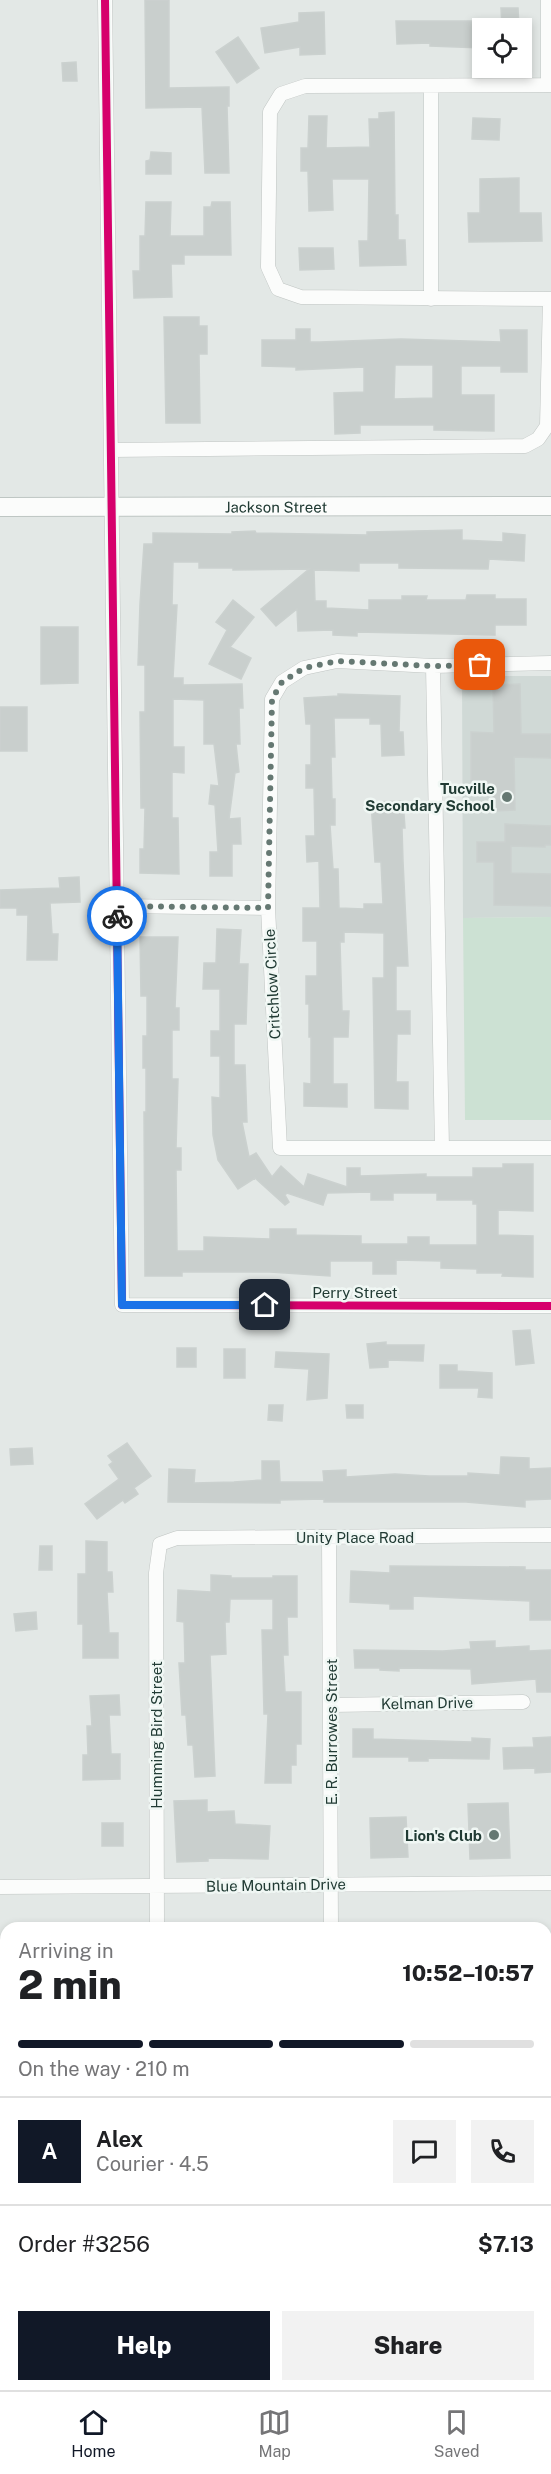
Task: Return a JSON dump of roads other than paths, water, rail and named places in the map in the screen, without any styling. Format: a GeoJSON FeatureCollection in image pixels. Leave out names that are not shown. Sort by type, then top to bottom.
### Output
{"type":"FeatureCollection","features":[{"type":"Feature","properties":{"kind":"street"},"geometry":{"type":"LineString","coordinates":[[105,0],[117,906],[268,908]]}},
{"type":"Feature","properties":{"kind":"street"},"geometry":{"type":"LineString","coordinates":[[111,450],[525,446],[538,439],[547,426],[550,299],[301,297],[278,289],[268,267],[270,112],[281,94],[305,86],[550,85],[548,0]]}},
{"type":"Feature","properties":{"kind":"street"},"geometry":{"type":"LineString","coordinates":[[431,86],[431,299]]}},
{"type":"Feature","properties":{"kind":"street","name":"Jackson Street"},"geometry":{"type":"LineString","coordinates":[[0,507],[551,506]]}},
{"type":"Feature","properties":{"kind":"street","name":"Critchlow Circle"},"geometry":{"type":"LineString","coordinates":[[551,663],[433,666],[337,661],[304,668],[282,682],[272,699],[268,908],[280,1148],[551,1148]]}},
{"type":"Feature","properties":{"kind":"street"},"geometry":{"type":"LineString","coordinates":[[433,666],[442,1148]]}},
{"type":"Feature","properties":{"kind":"street","name":"Perry Street"},"geometry":{"type":"LineString","coordinates":[[117,906],[122,1305],[551,1306]]}},
{"type":"Feature","properties":{"kind":"street","name":"Unity Place Road"},"geometry":{"type":"LineString","coordinates":[[160,1544],[177,1538],[551,1535]]}},
{"type":"Feature","properties":{"kind":"street","name":"E. R. Burrowes Street"},"geometry":{"type":"LineString","coordinates":[[329,1537],[331,1922]]}},
{"type":"Feature","properties":{"kind":"street","name":"Humming Bird Street"},"geometry":{"type":"LineString","coordinates":[[157,1922],[156,1573],[160,1544]]}},
{"type":"Feature","properties":{"kind":"street","name":"Kelman Drive"},"geometry":{"type":"LineString","coordinates":[[331,1705],[523,1702]]}},
{"type":"Feature","properties":{"kind":"street","name":"Blue Mountain Drive"},"geometry":{"type":"LineString","coordinates":[[0,1887],[551,1883]]}},
{"type":"Feature","properties":{"kind":"place","name":"Tucville Secondary School"},"geometry":{"type":"Point","coordinates":[507,797]}},
{"type":"Feature","properties":{"kind":"place","name":"Lion's Club"},"geometry":{"type":"Point","coordinates":[494,1835]}}]}
